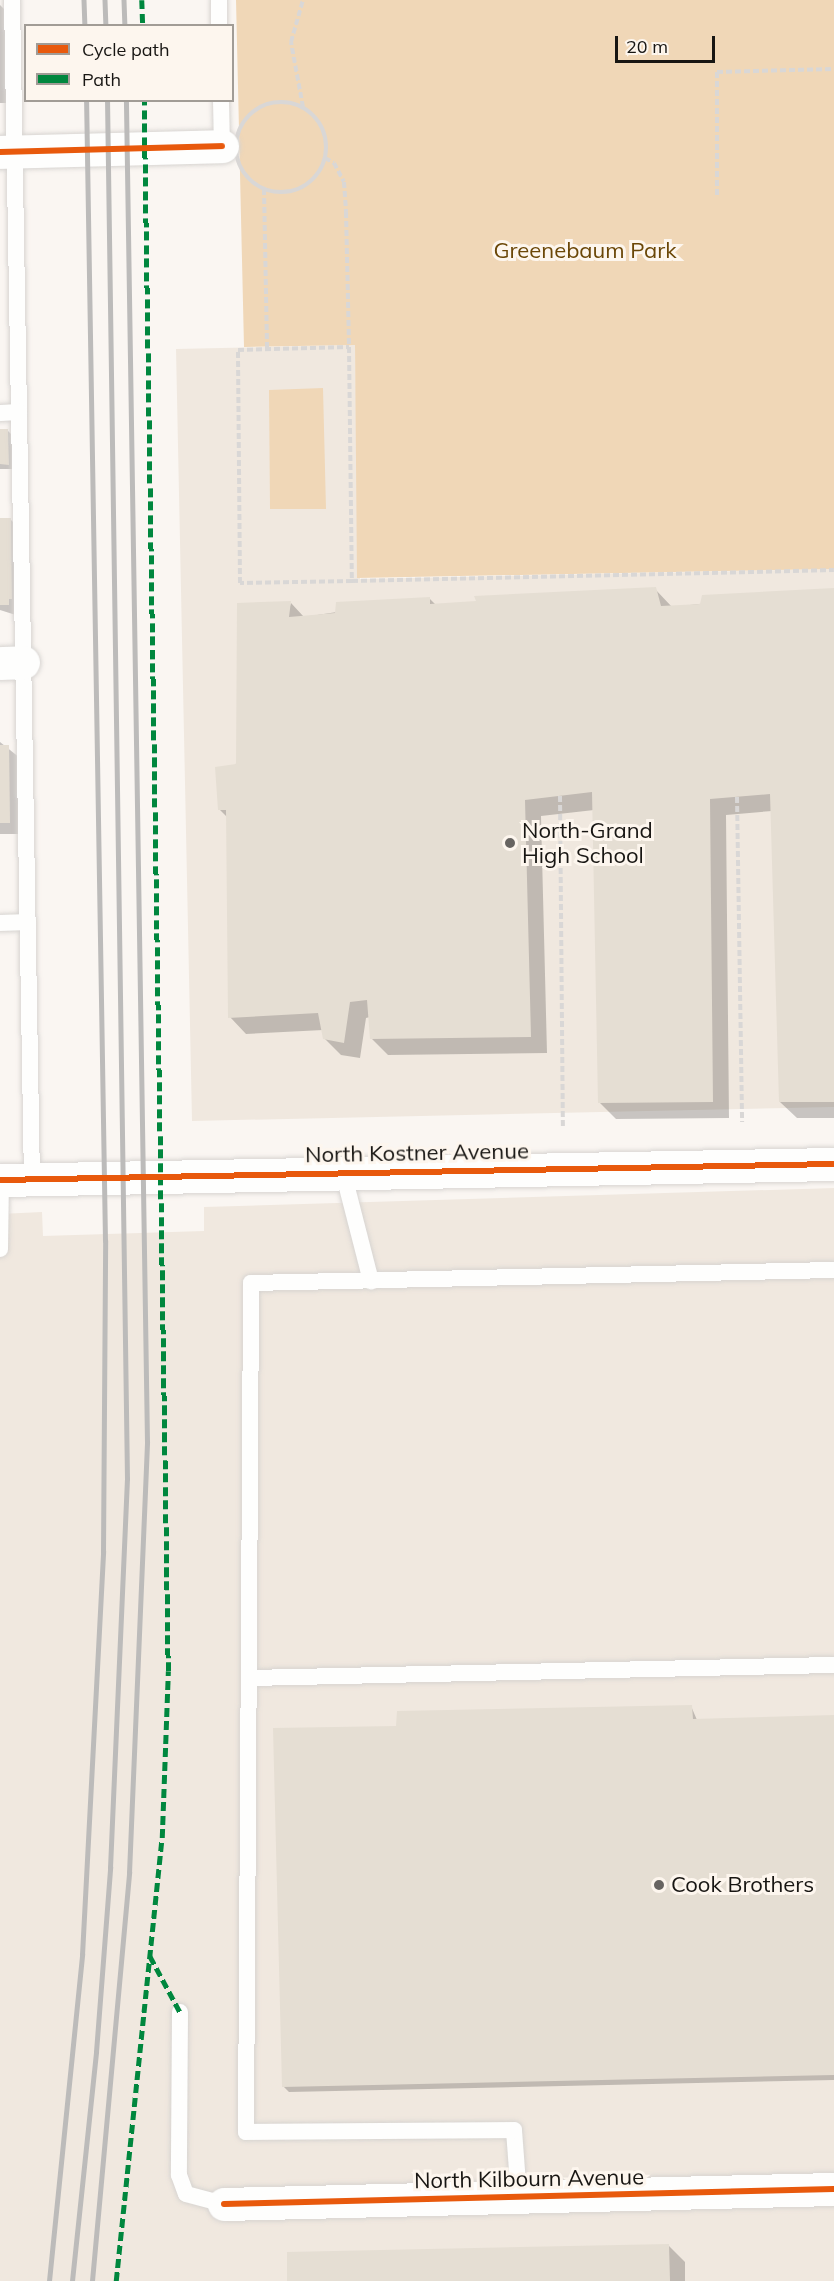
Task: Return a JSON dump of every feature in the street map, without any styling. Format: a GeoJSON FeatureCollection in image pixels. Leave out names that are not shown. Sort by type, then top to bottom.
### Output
{"type":"FeatureCollection","features":[{"type":"Feature","properties":{"kind":"street"},"geometry":{"type":"LineString","coordinates":[[8,152],[222,146]]}},
{"type":"Feature","properties":{"kind":"street","name":"North Kostner Avenue"},"geometry":{"type":"LineString","coordinates":[[11,1179],[834,1164]]}},
{"type":"Feature","properties":{"kind":"street","name":"North Kilbourn Avenue"},"geometry":{"type":"LineString","coordinates":[[224,2204],[834,2189]]}},
{"type":"Feature","properties":{"kind":"lane"},"geometry":{"type":"LineString","coordinates":[[0,1249],[11,1179],[28,922],[12,662],[19,412],[8,152],[12,0]]}},
{"type":"Feature","properties":{"kind":"lane"},"geometry":{"type":"LineString","coordinates":[[219,0],[219,24]]}},
{"type":"Feature","properties":{"kind":"lane"},"geometry":{"type":"LineString","coordinates":[[221,102],[222,146]]}},
{"type":"Feature","properties":{"kind":"lane"},"geometry":{"type":"LineString","coordinates":[[0,413],[19,412]]}},
{"type":"Feature","properties":{"kind":"lane"},"geometry":{"type":"LineString","coordinates":[[0,923],[28,922]]}},
{"type":"Feature","properties":{"kind":"lane"},"geometry":{"type":"LineString","coordinates":[[343,1172],[371,1281]]}},
{"type":"Feature","properties":{"kind":"lane"},"geometry":{"type":"LineString","coordinates":[[519,2197],[514,2130],[246,2132],[251,1283],[834,1270]]}},
{"type":"Feature","properties":{"kind":"lane"},"geometry":{"type":"LineString","coordinates":[[250,1678],[834,1665]]}},
{"type":"Feature","properties":{"kind":"lane"},"geometry":{"type":"LineString","coordinates":[[180,2012],[179,2175],[186,2194],[224,2204]]}},
{"type":"Feature","properties":{"kind":"path"},"geometry":{"type":"LineString","coordinates":[[303,0],[291,42],[303,107],[324,134],[325,158],[315,177],[297,189],[264,189],[241,170],[235,148],[239,129],[245,118],[266,104],[291,103],[303,107]]}},
{"type":"Feature","properties":{"kind":"path"},"geometry":{"type":"LineString","coordinates":[[717,195],[717,72],[834,69]]}},
{"type":"Feature","properties":{"kind":"path"},"geometry":{"type":"LineString","coordinates":[[325,158],[334,164],[344,182],[350,347],[352,580]]}},
{"type":"Feature","properties":{"kind":"path"},"geometry":{"type":"LineString","coordinates":[[264,189],[267,350]]}},
{"type":"Feature","properties":{"kind":"path"},"geometry":{"type":"LineString","coordinates":[[350,347],[238,350],[240,583],[834,570]]}},
{"type":"Feature","properties":{"kind":"path"},"geometry":{"type":"LineString","coordinates":[[560,796],[563,1127]]}},
{"type":"Feature","properties":{"kind":"path"},"geometry":{"type":"LineString","coordinates":[[737,796],[742,1122]]}},
{"type":"Feature","properties":{"kind":"shaded area","name":"North-Grand High School"},"geometry":{"type":"Polygon","coordinates":[[[355,345],[360,579],[834,569],[834,1107],[192,1121],[176,349],[355,345]]]}},
{"type":"Feature","properties":{"kind":"shaded area"},"geometry":{"type":"Polygon","coordinates":[[[834,1188],[834,2281],[0,2281],[0,1214],[42,1212],[43,1236],[204,1231],[204,1207],[834,1188]]]}},
{"type":"Feature","properties":{"kind":"green space","name":"Greenebaum Park"},"geometry":{"type":"Polygon","coordinates":[[[236,0],[834,0],[834,569],[357,578],[355,345],[244,347],[236,0]]]}},
{"type":"Feature","properties":{"kind":"green space"},"geometry":{"type":"Polygon","coordinates":[[[323,388],[326,509],[270,509],[269,390],[323,388]]]}},
{"type":"Feature","properties":{"kind":"building"},"geometry":{"type":"Polygon","coordinates":[[[0,429],[8,429],[9,465],[0,464],[0,429]]]}},
{"type":"Feature","properties":{"kind":"building"},"geometry":{"type":"Polygon","coordinates":[[[0,518],[11,518],[12,599],[9,599],[9,605],[0,605],[0,518]]]}},
{"type":"Feature","properties":{"kind":"building","name":"North-Grand High School"},"geometry":{"type":"Polygon","coordinates":[[[656,587],[661,606],[700,604],[702,595],[834,588],[834,1102],[779,1102],[770,794],[710,799],[713,1102],[598,1103],[592,792],[525,800],[531,1037],[370,1039],[367,1000],[350,1002],[344,1043],[323,1039],[318,1013],[228,1018],[226,810],[218,810],[215,767],[236,764],[237,603],[291,601],[289,617],[335,613],[336,602],[430,597],[430,604],[476,601],[474,596],[656,587]]]}},
{"type":"Feature","properties":{"kind":"building"},"geometry":{"type":"Polygon","coordinates":[[[0,745],[9,745],[10,823],[0,823],[0,745]]]}},
{"type":"Feature","properties":{"kind":"building"},"geometry":{"type":"Polygon","coordinates":[[[692,1705],[693,1719],[834,1715],[834,2075],[282,2087],[273,1728],[396,1726],[397,1711],[692,1705]]]}},
{"type":"Feature","properties":{"kind":"building"},"geometry":{"type":"Polygon","coordinates":[[[669,2244],[670,2281],[287,2281],[287,2252],[669,2244]]]}},
{"type":"Feature","properties":{"kind":"railway"},"geometry":{"type":"LineString","coordinates":[[84,0],[85,24]]}},
{"type":"Feature","properties":{"kind":"railway"},"geometry":{"type":"LineString","coordinates":[[105,0],[106,24]]}},
{"type":"Feature","properties":{"kind":"railway"},"geometry":{"type":"LineString","coordinates":[[124,0],[125,24]]}},
{"type":"Feature","properties":{"kind":"railway"},"geometry":{"type":"LineString","coordinates":[[49,2281],[82,1955],[103,1552],[105,1241],[86,102]]}},
{"type":"Feature","properties":{"kind":"railway"},"geometry":{"type":"LineString","coordinates":[[72,2281],[96,2052],[110,1868],[127,1479],[107,102]]}},
{"type":"Feature","properties":{"kind":"railway"},"geometry":{"type":"LineString","coordinates":[[92,2281],[129,1873],[147,1442],[126,102]]}},
{"type":"Feature","properties":{"kind":"marked path"},"geometry":{"type":"LineString","coordinates":[[142,0],[143,24]]}},
{"type":"Feature","properties":{"kind":"marked path"},"geometry":{"type":"LineString","coordinates":[[116,2281],[162,1838],[168,1671],[144,102]]}},
{"type":"Feature","properties":{"kind":"marked path"},"geometry":{"type":"LineString","coordinates":[[150,1956],[180,2012]]}},
{"type":"Feature","properties":{"kind":"cycle path"},"geometry":{"type":"LineString","coordinates":[[0,152],[222,146]]}},
{"type":"Feature","properties":{"kind":"cycle path"},"geometry":{"type":"LineString","coordinates":[[0,1180],[834,1164]]}},
{"type":"Feature","properties":{"kind":"cycle path"},"geometry":{"type":"LineString","coordinates":[[224,2204],[834,2189]]}},
{"type":"Feature","properties":{"kind":"place","name":"North-Grand High School"},"geometry":{"type":"Point","coordinates":[510,843]}},
{"type":"Feature","properties":{"kind":"place","name":"Cook Brothers"},"geometry":{"type":"Point","coordinates":[659,1885]}}]}
